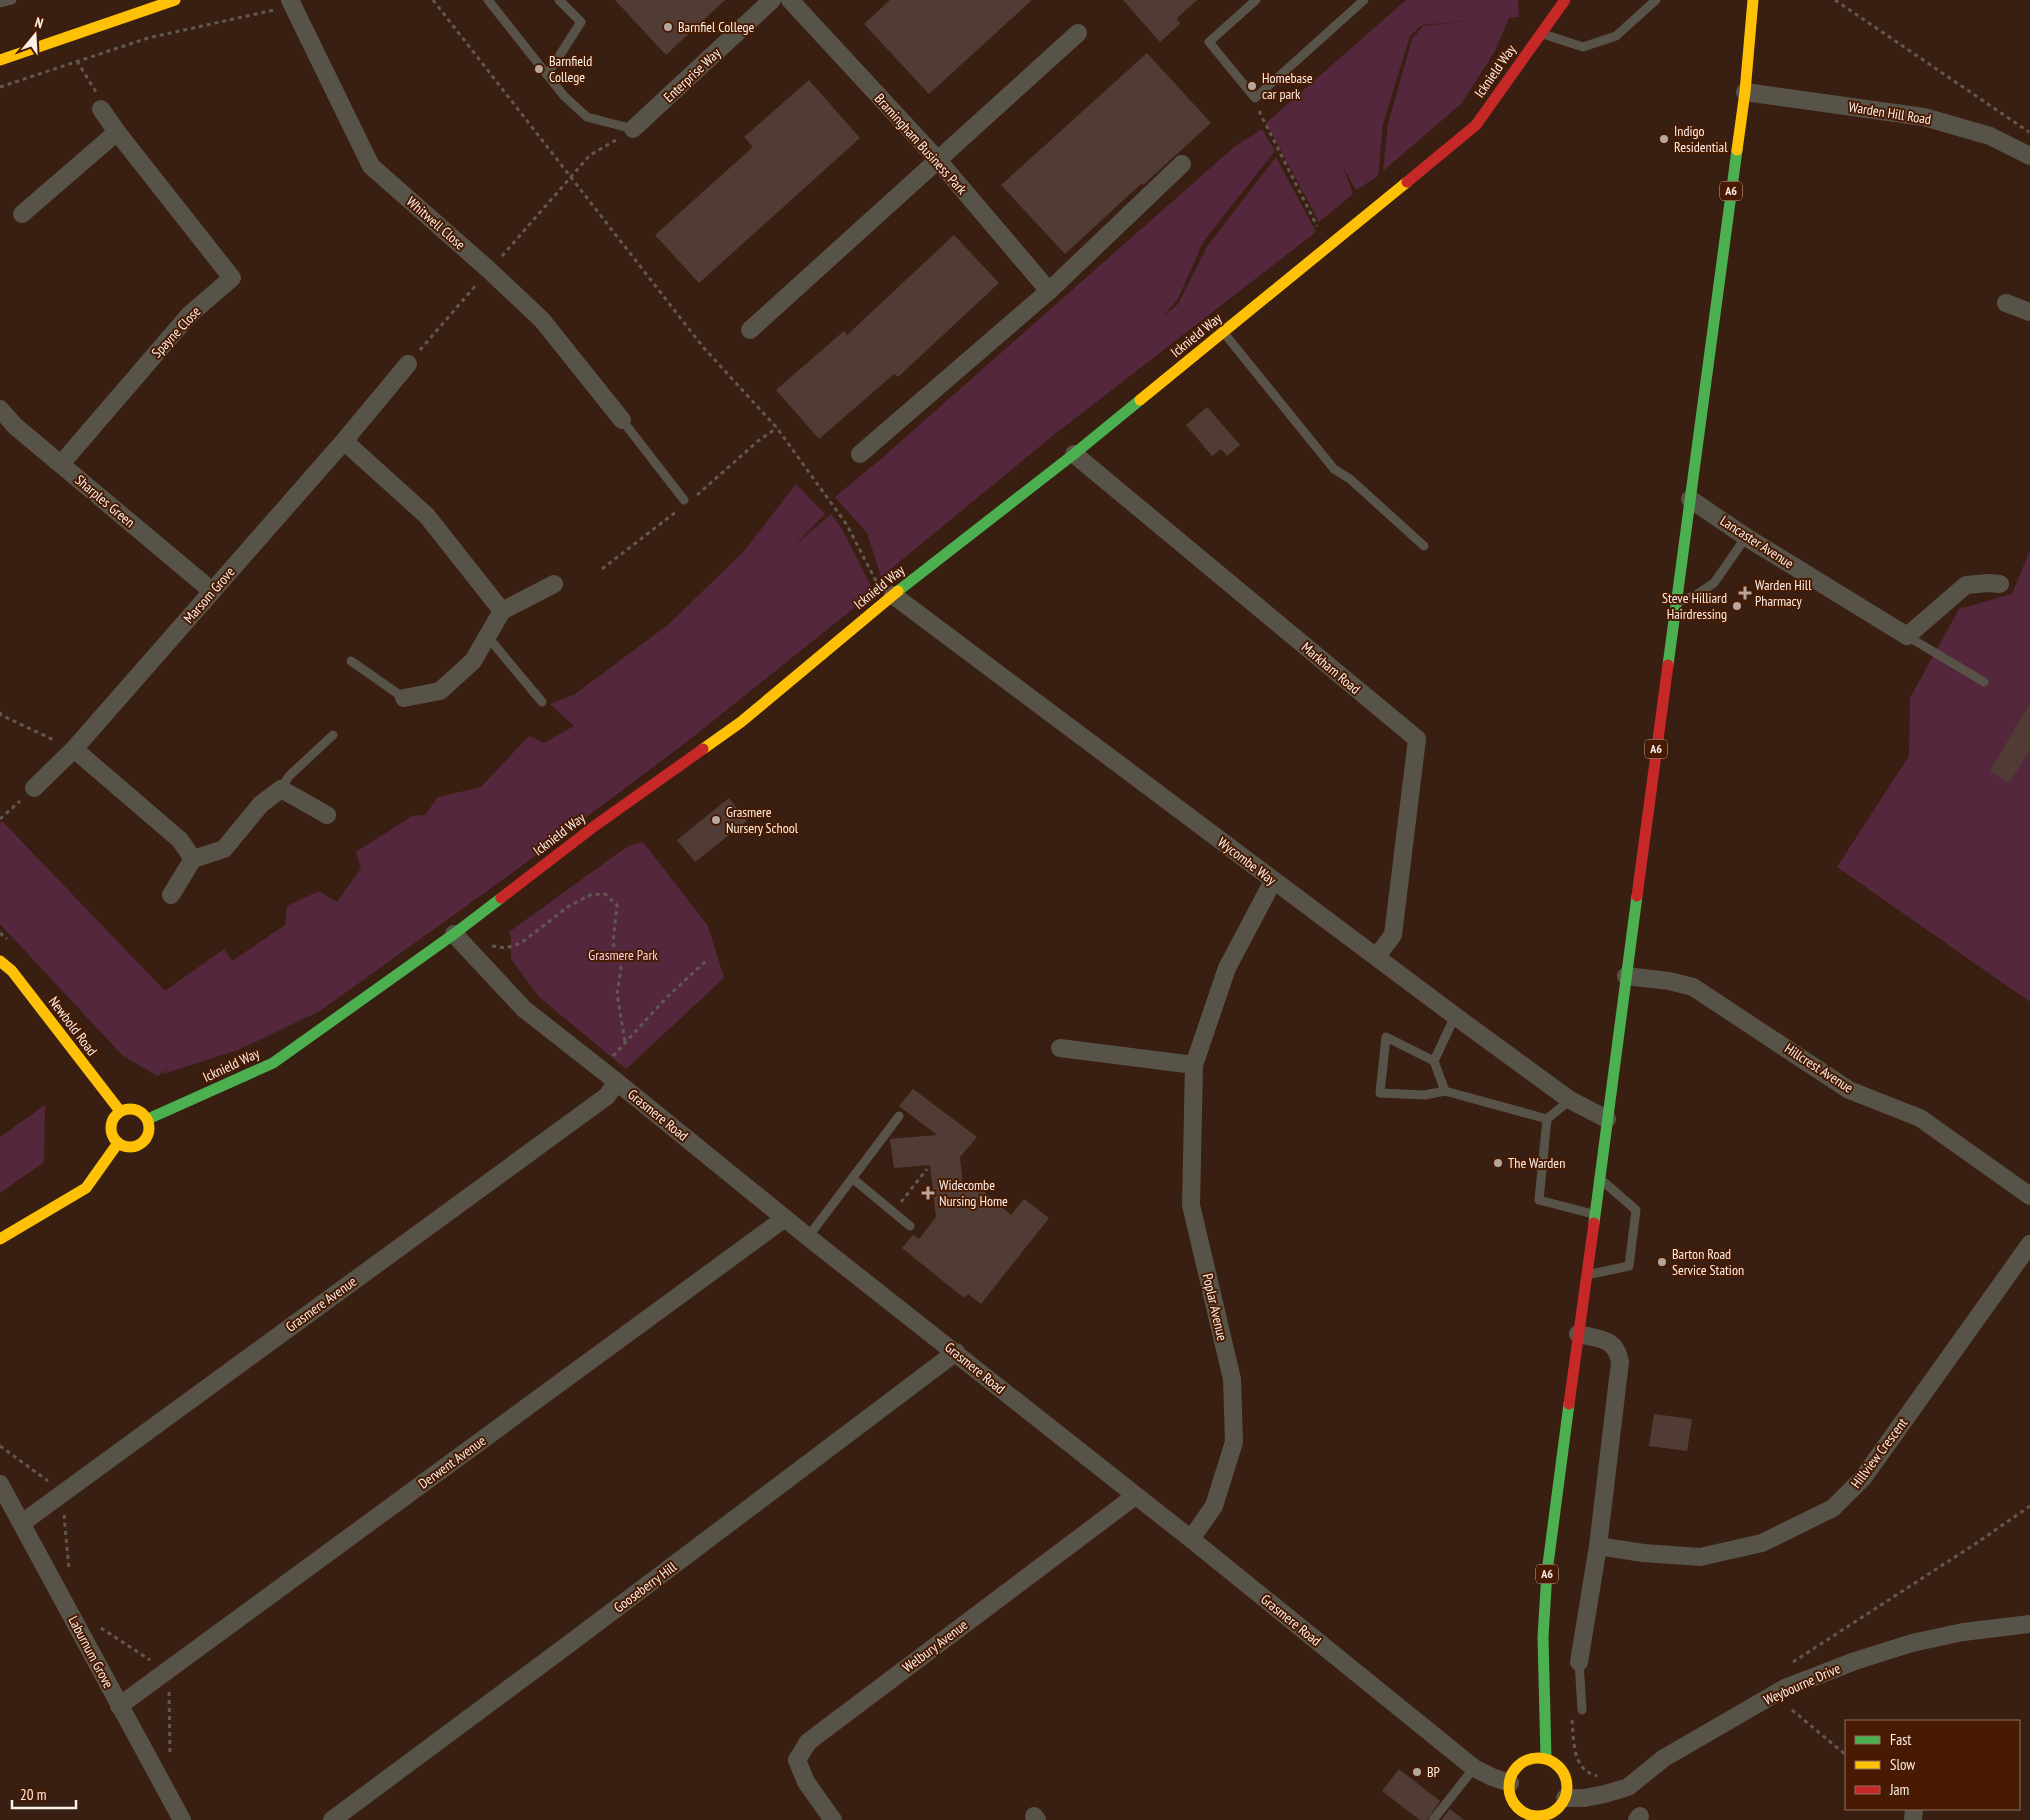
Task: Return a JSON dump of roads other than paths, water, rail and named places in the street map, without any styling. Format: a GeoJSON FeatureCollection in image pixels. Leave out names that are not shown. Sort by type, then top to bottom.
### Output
{"type":"FeatureCollection","features":[{"type":"Feature","properties":{"kind":"main road"},"geometry":{"type":"LineString","coordinates":[[0,60],[175,0]]}},
{"type":"Feature","properties":{"kind":"main road","name":"Icknield Way"},"geometry":{"type":"LineString","coordinates":[[148,1119],[273,1062],[454,934],[596,825],[741,722],[893,595],[1074,454],[1476,125],[1565,0]]}},
{"type":"Feature","properties":{"kind":"main road","name":"A6"},"geometry":{"type":"LineString","coordinates":[[1546,1758],[1543,1637],[1547,1572],[1745,92],[1750,3]]}},
{"type":"Feature","properties":{"kind":"main road","name":"Newbold Road"},"geometry":{"type":"LineString","coordinates":[[0,961],[12,970],[120,1110]]}},
{"type":"Feature","properties":{"kind":"main road"},"geometry":{"type":"LineString","coordinates":[[133,1108],[144,1114],[148,1119],[150,1130],[148,1136],[140,1144],[129,1147],[118,1143],[111,1132],[112,1120],[120,1110],[133,1108]]}},
{"type":"Feature","properties":{"kind":"main road"},"geometry":{"type":"LineString","coordinates":[[0,1239],[86,1188],[118,1143]]}},
{"type":"Feature","properties":{"kind":"main road"},"geometry":{"type":"LineString","coordinates":[[1511,1820],[1512,1774],[1524,1762],[1546,1758],[1563,1772],[1567,1789],[1549,1820]]}},
{"type":"Feature","properties":{"kind":"main road"},"geometry":{"type":"LineString","coordinates":[[1511,1791],[1523,1811],[1531,1815],[1540,1816],[1560,1804]]}},
{"type":"Feature","properties":{"kind":"street","name":"Enterprise Way"},"geometry":{"type":"LineString","coordinates":[[633,129],[772,0]]}},
{"type":"Feature","properties":{"kind":"street","name":"Bramingham Business Park"},"geometry":{"type":"LineString","coordinates":[[790,0],[938,160],[1049,291]]}},
{"type":"Feature","properties":{"kind":"street","name":"Whitwell Close"},"geometry":{"type":"LineString","coordinates":[[284,4],[371,166],[489,270],[542,320],[622,420]]}},
{"type":"Feature","properties":{"kind":"street"},"geometry":{"type":"LineString","coordinates":[[750,330],[1078,33]]}},
{"type":"Feature","properties":{"kind":"street","name":"Warden Hill Road"},"geometry":{"type":"LineString","coordinates":[[1745,92],[1924,117],[1990,136],[2030,156]]}},
{"type":"Feature","properties":{"kind":"street","name":"Spayne Close"},"geometry":{"type":"LineString","coordinates":[[60,464],[189,315],[232,278],[101,109]]}},
{"type":"Feature","properties":{"kind":"street"},"geometry":{"type":"LineString","coordinates":[[22,214],[117,132]]}},
{"type":"Feature","properties":{"kind":"street"},"geometry":{"type":"LineString","coordinates":[[860,454],[1049,291],[1182,164]]}},
{"type":"Feature","properties":{"kind":"street"},"geometry":{"type":"LineString","coordinates":[[2006,303],[2030,312]]}},
{"type":"Feature","properties":{"kind":"street","name":"Marsom Grove"},"geometry":{"type":"LineString","coordinates":[[34,788],[74,749],[344,441],[408,364]]}},
{"type":"Feature","properties":{"kind":"street","name":"Sharples Green"},"geometry":{"type":"LineString","coordinates":[[0,409],[15,426],[212,592]]}},
{"type":"Feature","properties":{"kind":"street"},"geometry":{"type":"LineString","coordinates":[[344,441],[427,516],[502,611]]}},
{"type":"Feature","properties":{"kind":"street","name":"Markham Road"},"geometry":{"type":"LineString","coordinates":[[1074,454],[1417,739],[1393,935],[1377,956]]}},
{"type":"Feature","properties":{"kind":"street","name":"Lancaster Avenue"},"geometry":{"type":"LineString","coordinates":[[1690,499],[1746,537],[1907,636]]}},
{"type":"Feature","properties":{"kind":"street"},"geometry":{"type":"LineString","coordinates":[[1907,636],[1966,585],[1988,582],[2000,584]]}},
{"type":"Feature","properties":{"kind":"street"},"geometry":{"type":"LineString","coordinates":[[404,698],[440,691],[473,661],[502,611],[554,584]]}},
{"type":"Feature","properties":{"kind":"street","name":"Wycombe Way"},"geometry":{"type":"LineString","coordinates":[[893,595],[1455,1016],[1570,1100],[1607,1119]]}},
{"type":"Feature","properties":{"kind":"street"},"geometry":{"type":"LineString","coordinates":[[74,749],[180,840],[192,859]]}},
{"type":"Feature","properties":{"kind":"street"},"geometry":{"type":"LineString","coordinates":[[171,895],[192,859],[224,849],[261,804],[281,789],[327,816]]}},
{"type":"Feature","properties":{"kind":"street","name":"Poplar Avenue"},"geometry":{"type":"LineString","coordinates":[[1191,1539],[1214,1506],[1234,1442],[1232,1379],[1192,1205],[1194,1065],[1227,968],[1273,881]]}},
{"type":"Feature","properties":{"kind":"street","name":"Grasmere Road"},"geometry":{"type":"LineString","coordinates":[[454,934],[524,1009],[784,1218],[1191,1539],[1474,1768],[1492,1777],[1511,1791]]}},
{"type":"Feature","properties":{"kind":"street","name":"Hillcrest Avenue"},"geometry":{"type":"LineString","coordinates":[[1626,976],[1669,981],[1693,987],[1849,1090],[1920,1118],[2030,1196]]}},
{"type":"Feature","properties":{"kind":"street"},"geometry":{"type":"LineString","coordinates":[[1060,1048],[1194,1065]]}},
{"type":"Feature","properties":{"kind":"street","name":"Grasmere Avenue"},"geometry":{"type":"LineString","coordinates":[[22,1523],[607,1096],[617,1082]]}},
{"type":"Feature","properties":{"kind":"street","name":"Derwent Avenue"},"geometry":{"type":"LineString","coordinates":[[119,1706],[784,1218]]}},
{"type":"Feature","properties":{"kind":"street","name":"Hillview Crescent"},"geometry":{"type":"LineString","coordinates":[[1598,1546],[1643,1553],[1700,1557],[1762,1543],[1833,1508],[1863,1478],[2030,1244]]}},
{"type":"Feature","properties":{"kind":"street"},"geometry":{"type":"LineString","coordinates":[[1578,1334],[1604,1340],[1612,1344],[1620,1362],[1598,1546],[1579,1662]]}},
{"type":"Feature","properties":{"kind":"street","name":"Gooseberry Hill"},"geometry":{"type":"LineString","coordinates":[[332,1820],[956,1352]]}},
{"type":"Feature","properties":{"kind":"street","name":"Laburnum Grove"},"geometry":{"type":"LineString","coordinates":[[0,1484],[182,1820]]}},
{"type":"Feature","properties":{"kind":"street","name":"Welbury Avenue"},"geometry":{"type":"LineString","coordinates":[[833,1820],[806,1782],[797,1760],[808,1742],[1135,1496]]}},
{"type":"Feature","properties":{"kind":"street","name":"Weybourne Drive"},"geometry":{"type":"LineString","coordinates":[[1560,1804],[1628,1787],[1664,1758],[1785,1688],[1855,1660],[1912,1643],[1963,1632],[2030,1624]]}},
{"type":"Feature","properties":{"kind":"lane"},"geometry":{"type":"LineString","coordinates":[[0,3],[12,0]]}},
{"type":"Feature","properties":{"kind":"lane"},"geometry":{"type":"LineString","coordinates":[[488,0],[564,96],[587,116],[633,129]]}},
{"type":"Feature","properties":{"kind":"lane"},"geometry":{"type":"LineString","coordinates":[[547,74],[581,22],[559,0]]}},
{"type":"Feature","properties":{"kind":"lane"},"geometry":{"type":"LineString","coordinates":[[1256,0],[1209,42],[1255,98],[1364,0]]}},
{"type":"Feature","properties":{"kind":"lane"},"geometry":{"type":"LineString","coordinates":[[1540,33],[1583,47],[1616,36],[1656,0]]}},
{"type":"Feature","properties":{"kind":"lane"},"geometry":{"type":"LineString","coordinates":[[1224,332],[1334,469],[1350,479],[1424,546]]}},
{"type":"Feature","properties":{"kind":"lane"},"geometry":{"type":"LineString","coordinates":[[622,420],[684,500]]}},
{"type":"Feature","properties":{"kind":"lane"},"geometry":{"type":"LineString","coordinates":[[1676,602],[1696,595],[1714,583],[1746,537]]}},
{"type":"Feature","properties":{"kind":"lane"},"geometry":{"type":"LineString","coordinates":[[487,636],[542,702]]}},
{"type":"Feature","properties":{"kind":"lane"},"geometry":{"type":"LineString","coordinates":[[1907,636],[1984,682]]}},
{"type":"Feature","properties":{"kind":"lane"},"geometry":{"type":"LineString","coordinates":[[351,661],[404,698]]}},
{"type":"Feature","properties":{"kind":"lane"},"geometry":{"type":"LineString","coordinates":[[281,789],[289,776],[333,735]]}},
{"type":"Feature","properties":{"kind":"lane"},"geometry":{"type":"LineString","coordinates":[[1434,1061],[1455,1016]]}},
{"type":"Feature","properties":{"kind":"lane"},"geometry":{"type":"LineString","coordinates":[[1445,1091],[1434,1061],[1386,1036],[1380,1093],[1425,1095],[1445,1091],[1547,1119]]}},
{"type":"Feature","properties":{"kind":"lane"},"geometry":{"type":"LineString","coordinates":[[1570,1100],[1547,1119],[1539,1200],[1594,1214]]}},
{"type":"Feature","properties":{"kind":"lane"},"geometry":{"type":"LineString","coordinates":[[808,1237],[899,1116]]}},
{"type":"Feature","properties":{"kind":"lane"},"geometry":{"type":"LineString","coordinates":[[1586,1276],[1598,1271],[1629,1266],[1636,1210],[1608,1187],[1599,1174]]}},
{"type":"Feature","properties":{"kind":"lane"},"geometry":{"type":"LineString","coordinates":[[852,1178],[910,1226]]}},
{"type":"Feature","properties":{"kind":"lane"},"geometry":{"type":"LineString","coordinates":[[1579,1662],[1582,1710]]}},
{"type":"Feature","properties":{"kind":"lane"},"geometry":{"type":"LineString","coordinates":[[1433,1820],[1474,1768]]}},
{"type":"Feature","properties":{"kind":"place","name":"Barnfiel College"},"geometry":{"type":"Point","coordinates":[668,27]}},
{"type":"Feature","properties":{"kind":"place","name":"Barnfield College"},"geometry":{"type":"Point","coordinates":[539,69]}},
{"type":"Feature","properties":{"kind":"place","name":"Homebase car park"},"geometry":{"type":"Point","coordinates":[1252,86]}},
{"type":"Feature","properties":{"kind":"place","name":"Indigo Residential"},"geometry":{"type":"Point","coordinates":[1664,139]}},
{"type":"Feature","properties":{"kind":"place","name":"Warden Hill Pharmacy"},"geometry":{"type":"Point","coordinates":[1745,593]}},
{"type":"Feature","properties":{"kind":"place","name":"Steve Hilliard Hairdressing"},"geometry":{"type":"Point","coordinates":[1737,606]}},
{"type":"Feature","properties":{"kind":"place","name":"Grasmere Nursery School"},"geometry":{"type":"Point","coordinates":[716,820]}},
{"type":"Feature","properties":{"kind":"place","name":"The Warden"},"geometry":{"type":"Point","coordinates":[1498,1163]}},
{"type":"Feature","properties":{"kind":"place","name":"Widecombe Nursing Home"},"geometry":{"type":"Point","coordinates":[928,1193]}},
{"type":"Feature","properties":{"kind":"place","name":"Barton Road Service Station"},"geometry":{"type":"Point","coordinates":[1662,1262]}},
{"type":"Feature","properties":{"kind":"place","name":"BP"},"geometry":{"type":"Point","coordinates":[1417,1772]}},
{"type":"Feature","properties":{"kind":"park label","name":"Grasmere Park"},"geometry":{"type":"Point","coordinates":[623,955]}}]}
